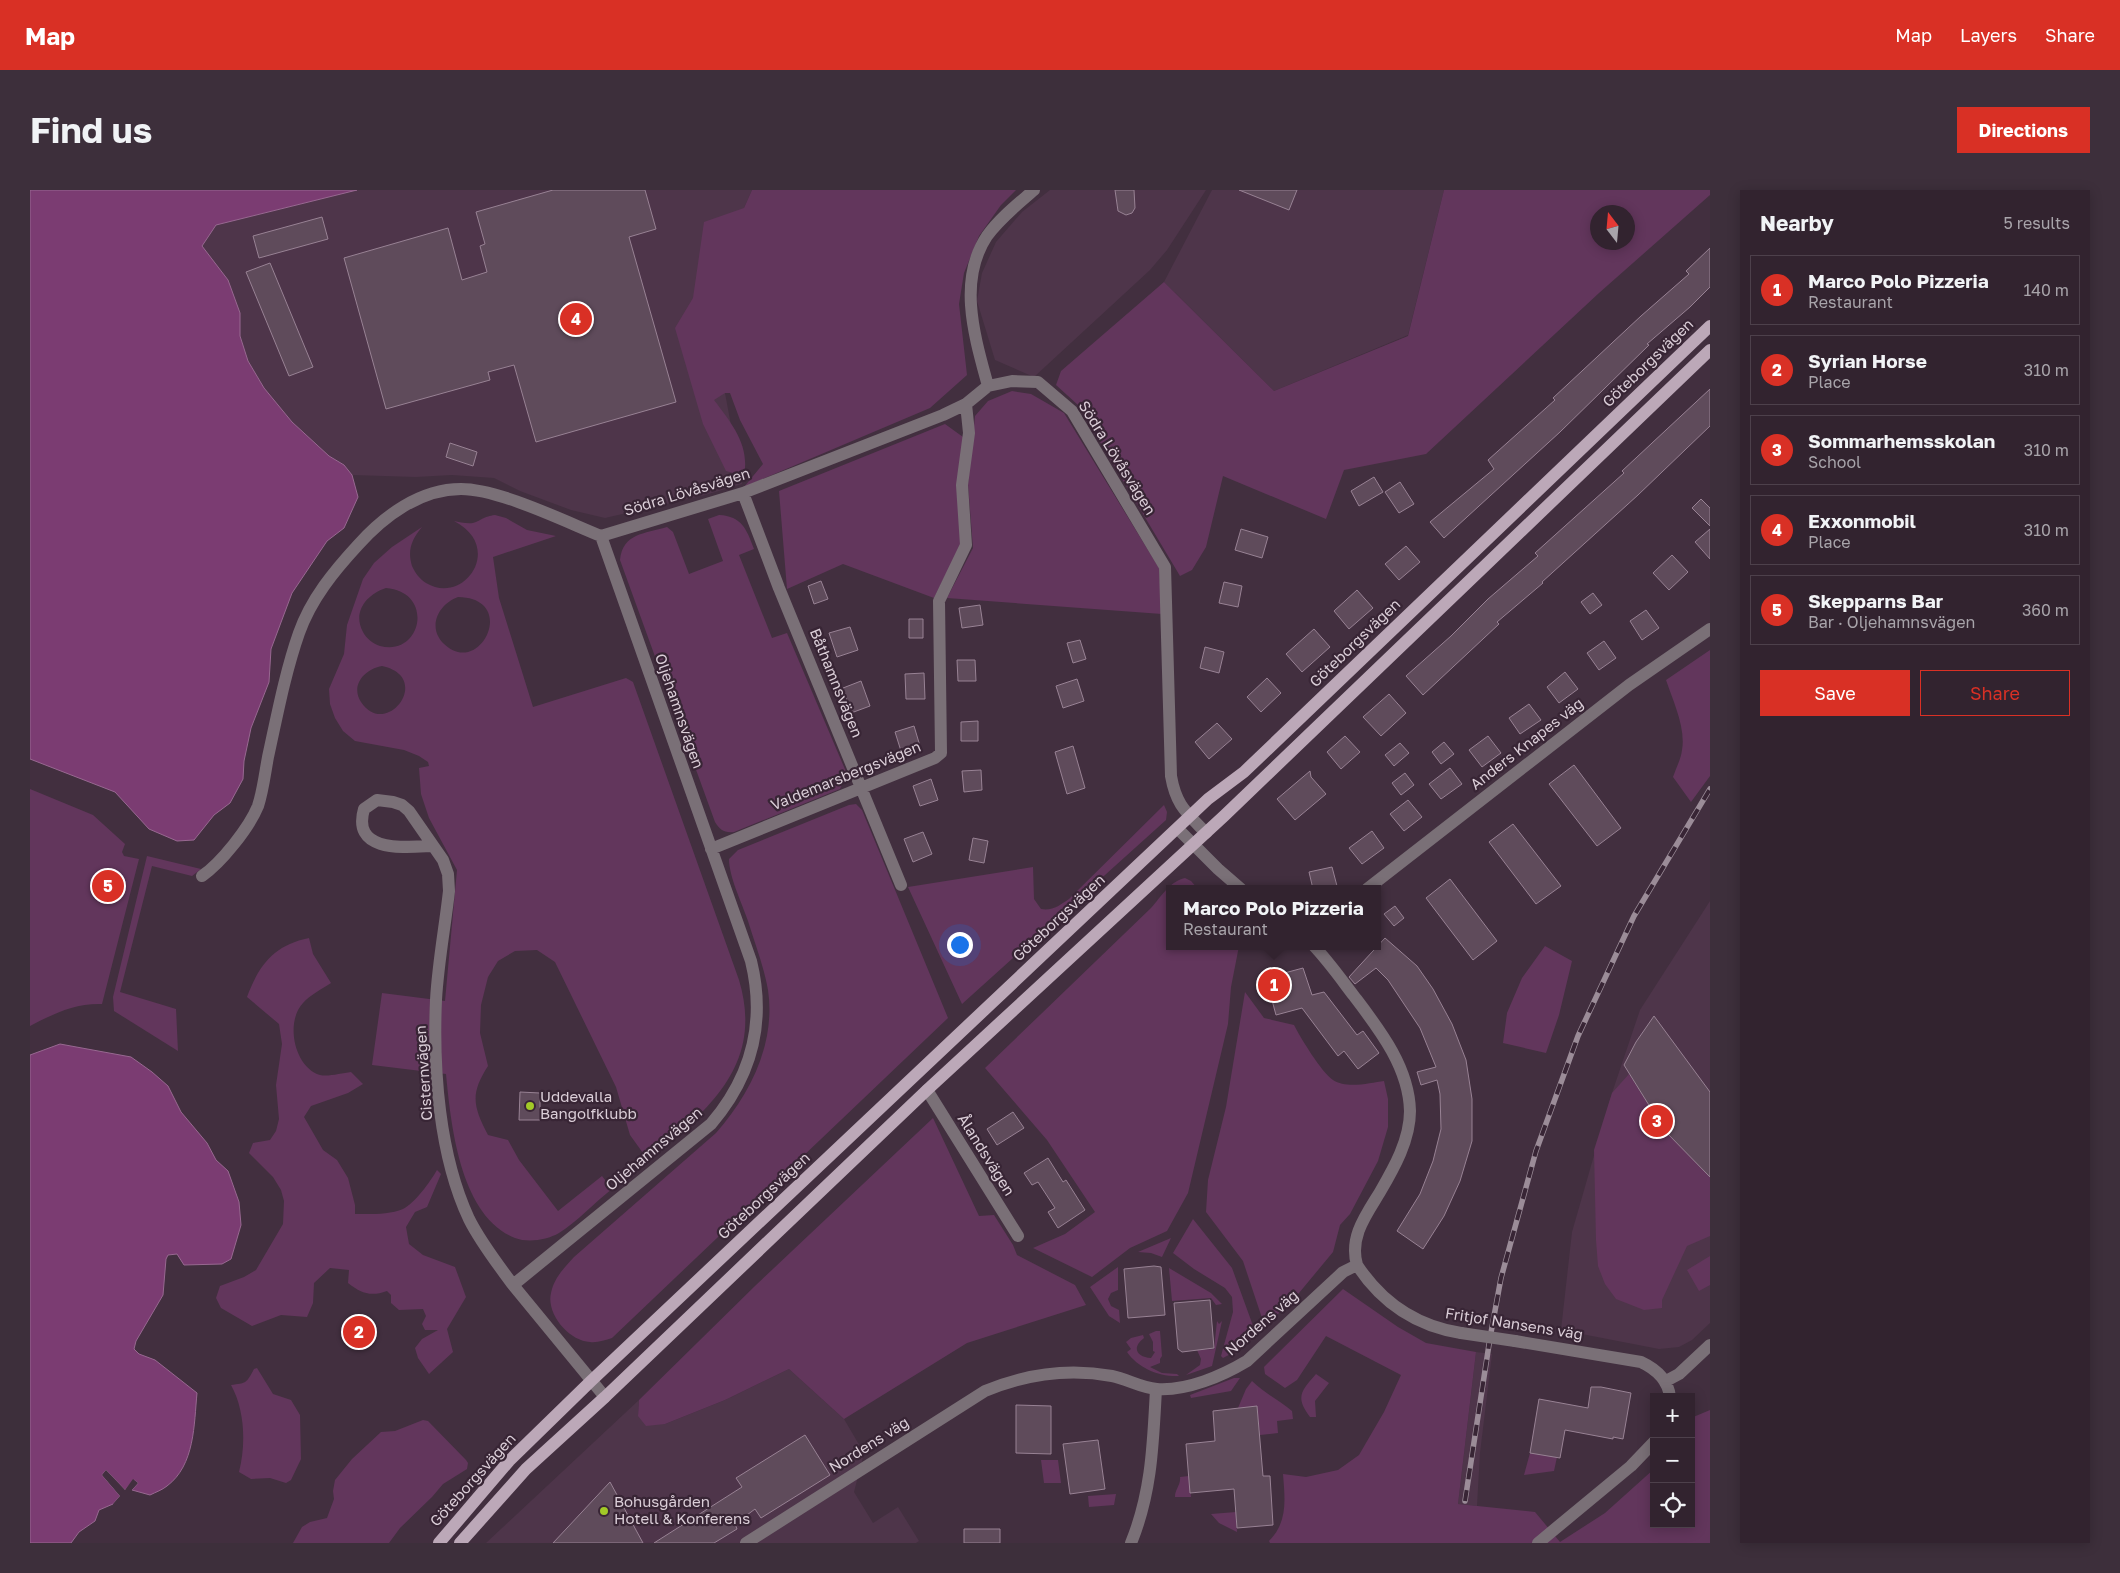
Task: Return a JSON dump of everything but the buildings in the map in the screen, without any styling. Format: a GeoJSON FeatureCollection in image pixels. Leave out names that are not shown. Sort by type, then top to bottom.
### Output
{"type":"FeatureCollection","features":[{"type":"Feature","properties":{"kind":"main road","name":"Göteborgsvägen"},"geometry":{"type":"LineString","coordinates":[[438,1543],[509,1461],[591,1381],[1208,799],[1244,772],[1710,326]]}},
{"type":"Feature","properties":{"kind":"main road","name":"Göteborgsvägen"},"geometry":{"type":"LineString","coordinates":[[460,1543],[526,1469],[605,1397],[927,1090],[1193,846],[1710,350]]}},
{"type":"Feature","properties":{"kind":"street"},"geometry":{"type":"LineString","coordinates":[[988,386],[972,322],[971,287],[973,270],[978,252],[987,237],[997,224],[1034,190]]}},
{"type":"Feature","properties":{"kind":"street","name":"Södra Lövåsvägen"},"geometry":{"type":"LineString","coordinates":[[601,536],[743,493],[920,424],[966,404],[988,386],[1012,381],[1038,382],[1072,411],[1165,566],[1171,776],[1177,800],[1206,833]]}},
{"type":"Feature","properties":{"kind":"street","name":"Valdemarsbergsvägen"},"geometry":{"type":"LineString","coordinates":[[711,849],[862,789],[935,758],[941,753],[939,602],[966,545],[962,485],[969,433],[966,404]]}},
{"type":"Feature","properties":{"kind":"street"},"geometry":{"type":"LineString","coordinates":[[202,876],[212,870],[228,852],[258,806],[282,691],[307,614],[316,597],[345,559],[379,525],[399,509],[413,501],[443,490],[461,489],[479,490],[508,499],[601,536]]}},
{"type":"Feature","properties":{"kind":"street","name":"Båthamnsvägen"},"geometry":{"type":"LineString","coordinates":[[743,493],[778,588],[901,885]]}},
{"type":"Feature","properties":{"kind":"street","name":"Oljehamnsvägen"},"geometry":{"type":"LineString","coordinates":[[513,1285],[711,1124],[729,1101],[741,1078],[754,1047],[757,1032],[757,991],[751,961],[601,536]]}},
{"type":"Feature","properties":{"kind":"street","name":"Anders Knapes väg"},"geometry":{"type":"LineString","coordinates":[[1372,885],[1629,685],[1710,629]]}},
{"type":"Feature","properties":{"kind":"street","name":"Cisternvägen"},"geometry":{"type":"LineString","coordinates":[[433,846],[395,847],[378,844],[365,833],[362,825],[364,809],[377,800],[402,805],[409,811],[443,860],[448,874],[449,890],[436,1000],[438,1079],[446,1142],[454,1177],[469,1217],[487,1250],[513,1285]]}},
{"type":"Feature","properties":{"kind":"street"},"geometry":{"type":"LineString","coordinates":[[1178,829],[1193,846],[1237,885]]}},
{"type":"Feature","properties":{"kind":"street"},"geometry":{"type":"LineString","coordinates":[[1318,950],[1381,1032],[1397,1063],[1408,1096],[1410,1110],[1405,1140],[1388,1180],[1358,1231],[1354,1246],[1357,1265]]}},
{"type":"Feature","properties":{"kind":"street","name":"Ålandsvägen"},"geometry":{"type":"LineString","coordinates":[[927,1090],[1018,1236]]}},
{"type":"Feature","properties":{"kind":"street","name":"Fritjof Nansens väg"},"geometry":{"type":"LineString","coordinates":[[1357,1265],[1379,1292],[1423,1324],[1442,1330],[1631,1359],[1649,1366],[1666,1381]]}},
{"type":"Feature","properties":{"kind":"street","name":"Nordens väg"},"geometry":{"type":"LineString","coordinates":[[746,1543],[985,1391],[1001,1384],[1045,1374],[1071,1372],[1115,1376],[1156,1389],[1180,1387],[1230,1371],[1247,1361],[1343,1272],[1357,1265]]}},
{"type":"Feature","properties":{"kind":"street"},"geometry":{"type":"LineString","coordinates":[[513,1285],[605,1397]]}},
{"type":"Feature","properties":{"kind":"street"},"geometry":{"type":"LineString","coordinates":[[1669,1393],[1666,1381],[1679,1374],[1710,1345]]}},
{"type":"Feature","properties":{"kind":"street"},"geometry":{"type":"LineString","coordinates":[[1131,1543],[1147,1496],[1154,1444],[1156,1389]]}},
{"type":"Feature","properties":{"kind":"street"},"geometry":{"type":"LineString","coordinates":[[1538,1543],[1631,1466],[1650,1446]]}},
{"type":"Feature","properties":{"kind":"shaded area"},"geometry":{"type":"Polygon","coordinates":[[[30,190],[357,190],[216,225],[202,246],[228,280],[240,313],[240,336],[248,361],[264,388],[292,422],[329,456],[344,465],[352,475],[358,497],[344,528],[327,541],[292,593],[271,649],[269,682],[251,728],[244,761],[243,779],[230,803],[214,815],[194,840],[177,841],[149,829],[115,792],[30,759],[30,190]]]}},
{"type":"Feature","properties":{"kind":"shaded area"},"geometry":{"type":"Polygon","coordinates":[[[357,190],[752,190],[744,208],[725,393],[742,484],[705,495],[605,518],[571,510],[520,491],[494,478],[452,475],[416,477],[352,475],[344,465],[329,456],[292,422],[264,388],[248,361],[240,336],[240,313],[202,246],[216,225],[357,190]]]}},
{"type":"Feature","properties":{"kind":"shaded area"},"geometry":{"type":"Polygon","coordinates":[[[752,190],[1016,190],[1001,205],[979,236],[964,273],[959,304],[967,375],[930,408],[744,487],[763,464],[740,420],[730,393],[725,393],[714,400],[738,435],[742,445],[745,465],[744,476],[726,471],[703,424],[675,328],[693,298],[704,222],[744,208],[752,190]]]}},
{"type":"Feature","properties":{"kind":"shaded area"},"geometry":{"type":"Polygon","coordinates":[[[1050,190],[1206,190],[1167,250],[1150,270],[1034,377],[995,360],[977,301],[982,273],[996,242],[1022,212],[1050,190]]]}},
{"type":"Feature","properties":{"kind":"shaded area"},"geometry":{"type":"Polygon","coordinates":[[[1212,190],[1444,190],[1408,335],[1274,391],[1164,282],[1212,190]]]}},
{"type":"Feature","properties":{"kind":"shaded area"},"geometry":{"type":"Polygon","coordinates":[[[1444,190],[1710,190],[1710,195],[1599,293],[1426,454],[1344,470],[1326,519],[1223,476],[1206,547],[1192,570],[1180,576],[1078,405],[1056,385],[1061,371],[1164,282],[1274,391],[1408,336],[1444,190]]]}},
{"type":"Feature","properties":{"kind":"shaded area"},"geometry":{"type":"Polygon","coordinates":[[[1012,391],[1031,394],[1064,413],[1159,568],[1162,614],[947,598],[973,548],[968,484],[975,416],[988,401],[1012,391]]]}},
{"type":"Feature","properties":{"kind":"shaded area"},"geometry":{"type":"Polygon","coordinates":[[[945,424],[963,437],[962,542],[934,598],[843,564],[787,589],[779,491],[945,424]]]}},
{"type":"Feature","properties":{"kind":"shaded area"},"geometry":{"type":"Polygon","coordinates":[[[495,515],[506,518],[527,530],[556,536],[493,557],[499,598],[533,707],[626,678],[633,682],[739,980],[745,1011],[744,1038],[737,1062],[725,1084],[690,1123],[648,1160],[630,1135],[616,1087],[555,962],[537,950],[515,951],[498,961],[488,977],[481,1005],[480,1033],[488,1066],[476,1092],[479,1116],[488,1135],[508,1140],[519,1160],[558,1211],[602,1176],[612,1189],[559,1233],[543,1239],[531,1240],[520,1240],[496,1227],[482,1210],[470,1190],[456,1143],[446,1074],[372,1065],[382,993],[445,1001],[457,870],[429,818],[421,794],[419,768],[429,766],[428,762],[404,750],[355,741],[343,731],[335,718],[330,704],[329,689],[344,654],[347,625],[363,579],[374,563],[392,547],[422,527],[413,540],[410,550],[413,569],[426,583],[440,588],[454,587],[465,580],[473,570],[478,558],[476,545],[469,532],[454,521],[471,523],[495,515]],[[386,588],[367,599],[360,611],[359,618],[360,625],[368,639],[380,646],[394,647],[406,642],[413,634],[417,623],[417,611],[412,600],[402,592],[386,588]],[[458,597],[451,600],[437,616],[436,630],[438,636],[443,643],[457,652],[469,652],[480,645],[487,634],[490,622],[487,610],[477,601],[458,597]],[[382,666],[365,674],[358,684],[357,690],[361,702],[371,712],[382,714],[392,710],[400,702],[405,692],[404,682],[397,672],[382,666]]]}},
{"type":"Feature","properties":{"kind":"shaded area"},"geometry":{"type":"Polygon","coordinates":[[[719,515],[738,521],[749,536],[754,549],[739,555],[772,638],[787,633],[847,774],[840,789],[734,832],[723,830],[715,822],[620,560],[625,544],[630,540],[643,533],[667,527],[673,532],[689,574],[723,561],[708,519],[719,515]]]}},
{"type":"Feature","properties":{"kind":"shaded area"},"geometry":{"type":"Polygon","coordinates":[[[1710,650],[1710,776],[1691,802],[1673,777],[1680,760],[1683,742],[1678,715],[1666,680],[1710,650]]]}},
{"type":"Feature","properties":{"kind":"shaded area"},"geometry":{"type":"Polygon","coordinates":[[[30,789],[93,815],[125,844],[122,852],[124,856],[139,859],[102,1004],[73,1007],[30,1026],[30,789]]]}},
{"type":"Feature","properties":{"kind":"shaded area"},"geometry":{"type":"Polygon","coordinates":[[[856,804],[862,810],[948,1018],[612,1338],[593,1342],[574,1337],[561,1325],[552,1309],[551,1293],[557,1278],[574,1257],[716,1133],[740,1102],[750,1085],[764,1049],[768,1029],[768,990],[748,921],[733,882],[729,859],[738,850],[849,805],[856,804]]]}},
{"type":"Feature","properties":{"kind":"shaded area"},"geometry":{"type":"Polygon","coordinates":[[[1164,805],[1167,812],[1166,820],[962,1004],[908,887],[1033,867],[1034,899],[1041,909],[1053,908],[1069,899],[1164,805]]]}},
{"type":"Feature","properties":{"kind":"shaded area"},"geometry":{"type":"Polygon","coordinates":[[[147,856],[201,869],[192,876],[152,866],[120,992],[176,1009],[178,1051],[114,1011],[113,997],[147,856]]]}},
{"type":"Feature","properties":{"kind":"shaded area"},"geometry":{"type":"Polygon","coordinates":[[[1185,878],[1194,885],[1171,885],[1185,878]]]}},
{"type":"Feature","properties":{"kind":"shaded area"},"geometry":{"type":"Polygon","coordinates":[[[1166,890],[1166,950],[1238,950],[1231,987],[1228,1024],[1188,1193],[1167,1231],[1130,1248],[1092,1277],[1033,1248],[1065,1234],[1095,1212],[1047,1140],[985,1068],[1151,908],[1166,890]]]}},
{"type":"Feature","properties":{"kind":"shaded area"},"geometry":{"type":"Polygon","coordinates":[[[1710,901],[1710,1323],[1692,1340],[1679,1347],[1659,1349],[1561,1330],[1572,1232],[1612,1093],[1640,1010],[1710,901]]]}},
{"type":"Feature","properties":{"kind":"shaded area"},"geometry":{"type":"Polygon","coordinates":[[[309,938],[313,954],[331,983],[309,997],[297,1011],[294,1021],[294,1032],[298,1054],[311,1070],[320,1075],[351,1072],[363,1084],[348,1093],[311,1106],[304,1117],[323,1150],[337,1160],[348,1178],[355,1205],[355,1214],[385,1213],[403,1209],[417,1197],[437,1170],[441,1174],[427,1207],[415,1212],[406,1227],[409,1244],[423,1255],[455,1267],[466,1297],[447,1329],[453,1352],[429,1374],[418,1358],[415,1348],[422,1339],[438,1330],[425,1330],[422,1324],[426,1316],[423,1309],[399,1310],[391,1303],[391,1295],[387,1291],[371,1294],[357,1289],[348,1283],[349,1270],[330,1268],[314,1283],[313,1303],[307,1317],[281,1315],[252,1326],[221,1308],[216,1298],[220,1286],[244,1277],[256,1270],[283,1224],[284,1201],[281,1190],[273,1177],[249,1153],[253,1143],[270,1140],[276,1131],[279,1119],[276,1085],[282,1044],[279,1024],[247,997],[257,975],[269,958],[286,946],[309,938]]]}},
{"type":"Feature","properties":{"kind":"shaded area"},"geometry":{"type":"Polygon","coordinates":[[[1545,946],[1572,961],[1559,1015],[1546,1053],[1503,1043],[1507,1013],[1522,978],[1545,946]]]}},
{"type":"Feature","properties":{"kind":"shaded area"},"geometry":{"type":"Polygon","coordinates":[[[1245,992],[1264,1018],[1294,1025],[1317,1063],[1333,1080],[1338,1083],[1351,1085],[1384,1081],[1388,1099],[1388,1127],[1378,1161],[1350,1214],[1340,1225],[1333,1252],[1299,1293],[1265,1327],[1243,1261],[1206,1212],[1208,1180],[1226,1107],[1245,992]]]}},
{"type":"Feature","properties":{"kind":"shaded area"},"geometry":{"type":"Polygon","coordinates":[[[60,1044],[131,1057],[168,1086],[181,1112],[207,1143],[216,1160],[228,1171],[239,1202],[241,1225],[231,1259],[222,1264],[184,1265],[177,1254],[168,1255],[163,1295],[136,1341],[134,1349],[139,1354],[155,1360],[197,1393],[194,1431],[188,1456],[183,1467],[167,1486],[150,1495],[132,1490],[138,1483],[134,1480],[125,1490],[106,1470],[102,1475],[120,1496],[113,1504],[99,1510],[95,1521],[79,1532],[71,1543],[30,1543],[30,1055],[60,1044]]]}},
{"type":"Feature","properties":{"kind":"shaded area"},"geometry":{"type":"Polygon","coordinates":[[[1629,1074],[1665,1131],[1710,1177],[1710,1236],[1687,1246],[1662,1300],[1662,1308],[1644,1310],[1616,1299],[1605,1284],[1598,1266],[1596,1240],[1594,1150],[1612,1093],[1629,1074]]]}},
{"type":"Feature","properties":{"kind":"shaded area"},"geometry":{"type":"Polygon","coordinates":[[[933,1118],[979,1216],[994,1215],[1013,1245],[1017,1255],[1075,1285],[1086,1305],[967,1343],[844,1419],[789,1369],[725,1400],[665,1424],[646,1426],[638,1416],[639,1400],[756,1285],[933,1118]]]}},
{"type":"Feature","properties":{"kind":"shaded area"},"geometry":{"type":"Polygon","coordinates":[[[1193,1219],[1232,1268],[1255,1336],[1240,1349],[1223,1358],[1221,1356],[1233,1312],[1232,1297],[1225,1288],[1194,1269],[1173,1253],[1193,1219]]]}},
{"type":"Feature","properties":{"kind":"shaded area"},"geometry":{"type":"Polygon","coordinates":[[[1171,1238],[1162,1257],[1151,1253],[1138,1252],[1171,1238]]]}},
{"type":"Feature","properties":{"kind":"shaded area"},"geometry":{"type":"Polygon","coordinates":[[[1710,1256],[1710,1285],[1699,1291],[1687,1270],[1710,1256]]]}},
{"type":"Feature","properties":{"kind":"shaded area"},"geometry":{"type":"Polygon","coordinates":[[[1118,1267],[1118,1290],[1111,1293],[1108,1299],[1111,1306],[1119,1310],[1120,1323],[1109,1316],[1090,1287],[1118,1267]]]}},
{"type":"Feature","properties":{"kind":"shaded area"},"geometry":{"type":"Polygon","coordinates":[[[1169,1268],[1211,1293],[1222,1304],[1216,1305],[1211,1298],[1172,1301],[1169,1268]]]}},
{"type":"Feature","properties":{"kind":"shaded area"},"geometry":{"type":"Polygon","coordinates":[[[1343,1289],[1398,1327],[1426,1343],[1476,1352],[1458,1504],[1535,1512],[1560,1542],[1605,1513],[1650,1473],[1650,1528],[1695,1528],[1695,1416],[1710,1410],[1710,1543],[1270,1543],[1269,1541],[1279,1526],[1284,1510],[1283,1474],[1306,1477],[1338,1470],[1359,1455],[1384,1412],[1401,1375],[1326,1336],[1297,1380],[1285,1388],[1265,1374],[1264,1367],[1343,1289]]]}},
{"type":"Feature","properties":{"kind":"shaded area"},"geometry":{"type":"Polygon","coordinates":[[[1217,1321],[1219,1324],[1222,1321],[1212,1366],[1186,1375],[1200,1365],[1201,1359],[1197,1350],[1214,1349],[1217,1321]]]}},
{"type":"Feature","properties":{"kind":"shaded area"},"geometry":{"type":"Polygon","coordinates":[[[1160,1331],[1162,1356],[1160,1363],[1150,1367],[1162,1373],[1177,1374],[1179,1376],[1164,1375],[1143,1367],[1127,1352],[1131,1349],[1126,1342],[1131,1338],[1143,1335],[1144,1338],[1138,1345],[1137,1351],[1142,1356],[1151,1358],[1155,1352],[1153,1351],[1153,1342],[1149,1334],[1160,1331]]]}},
{"type":"Feature","properties":{"kind":"shaded area"},"geometry":{"type":"Polygon","coordinates":[[[1476,1352],[1492,1354],[1480,1453],[1477,1506],[1458,1504],[1476,1352]]]}},
{"type":"Feature","properties":{"kind":"shaded area"},"geometry":{"type":"Polygon","coordinates":[[[257,1368],[273,1394],[291,1400],[300,1415],[301,1459],[291,1480],[286,1483],[270,1478],[251,1479],[239,1472],[243,1451],[242,1416],[231,1385],[245,1382],[254,1369],[257,1368]]]}},
{"type":"Feature","properties":{"kind":"shaded area"},"geometry":{"type":"Polygon","coordinates":[[[789,1369],[844,1419],[864,1453],[854,1492],[873,1523],[898,1507],[919,1541],[916,1543],[486,1543],[639,1400],[638,1415],[665,1424],[725,1400],[789,1369]]]}},
{"type":"Feature","properties":{"kind":"shaded area"},"geometry":{"type":"Polygon","coordinates":[[[1316,1374],[1329,1383],[1315,1401],[1316,1417],[1310,1417],[1301,1399],[1307,1385],[1316,1374]]]}},
{"type":"Feature","properties":{"kind":"shaded area"},"geometry":{"type":"Polygon","coordinates":[[[1234,1378],[1240,1378],[1231,1391],[1191,1398],[1190,1395],[1234,1378]]]}},
{"type":"Feature","properties":{"kind":"shaded area"},"geometry":{"type":"Polygon","coordinates":[[[1252,1381],[1292,1411],[1293,1419],[1277,1421],[1278,1433],[1260,1435],[1257,1407],[1238,1408],[1246,1389],[1252,1381]]]}},
{"type":"Feature","properties":{"kind":"shaded area"},"geometry":{"type":"Polygon","coordinates":[[[423,1420],[428,1421],[466,1460],[468,1463],[467,1469],[443,1484],[400,1528],[389,1543],[293,1543],[302,1527],[310,1522],[327,1518],[334,1499],[335,1480],[352,1459],[381,1432],[395,1431],[423,1420]]]}},
{"type":"Feature","properties":{"kind":"shaded area"},"geometry":{"type":"Polygon","coordinates":[[[1530,1453],[1557,1457],[1554,1471],[1524,1475],[1530,1453]]]}},
{"type":"Feature","properties":{"kind":"shaded area"},"geometry":{"type":"Polygon","coordinates":[[[1041,1460],[1058,1460],[1061,1483],[1044,1483],[1041,1460]]]}},
{"type":"Feature","properties":{"kind":"shaded area"},"geometry":{"type":"Polygon","coordinates":[[[1189,1476],[1191,1497],[1175,1497],[1180,1477],[1189,1476]]]}},
{"type":"Feature","properties":{"kind":"shaded area"},"geometry":{"type":"Polygon","coordinates":[[[1116,1494],[1114,1505],[1089,1507],[1088,1496],[1116,1494]]]}},
{"type":"Feature","properties":{"kind":"shaded area"},"geometry":{"type":"Polygon","coordinates":[[[1236,1512],[1237,1532],[1219,1523],[1211,1514],[1236,1512]]]}},
{"type":"Feature","properties":{"kind":"pier"},"geometry":{"type":"Polygon","coordinates":[[[106,1470],[125,1490],[133,1479],[138,1483],[130,1492],[134,1483],[124,1492],[106,1474],[122,1496],[115,1506],[113,1504],[120,1496],[102,1475],[106,1470]]]}},
{"type":"Feature","properties":{"kind":"railway"},"geometry":{"type":"LineString","coordinates":[[1465,1501],[1501,1278],[1536,1151],[1578,1036],[1634,916],[1710,789]]}},
{"type":"Feature","properties":{"kind":"place","name":"Exxonmobil"},"geometry":{"type":"Point","coordinates":[576,319]}},
{"type":"Feature","properties":{"kind":"place","name":"Skepparns Bar"},"geometry":{"type":"Point","coordinates":[108,886]}},
{"type":"Feature","properties":{"kind":"place","name":"Marco Polo Pizzeria"},"geometry":{"type":"Point","coordinates":[1274,985]}},
{"type":"Feature","properties":{"kind":"place","name":"Uddevalla Bangolfklubb"},"geometry":{"type":"Point","coordinates":[530,1106]}},
{"type":"Feature","properties":{"kind":"place","name":"Sommarhemsskolan"},"geometry":{"type":"Point","coordinates":[1657,1121]}},
{"type":"Feature","properties":{"kind":"place","name":"Syrian Horse"},"geometry":{"type":"Point","coordinates":[359,1332]}},
{"type":"Feature","properties":{"kind":"place","name":"Bohusgården Hotell & Konferens"},"geometry":{"type":"Point","coordinates":[604,1511]}}]}
